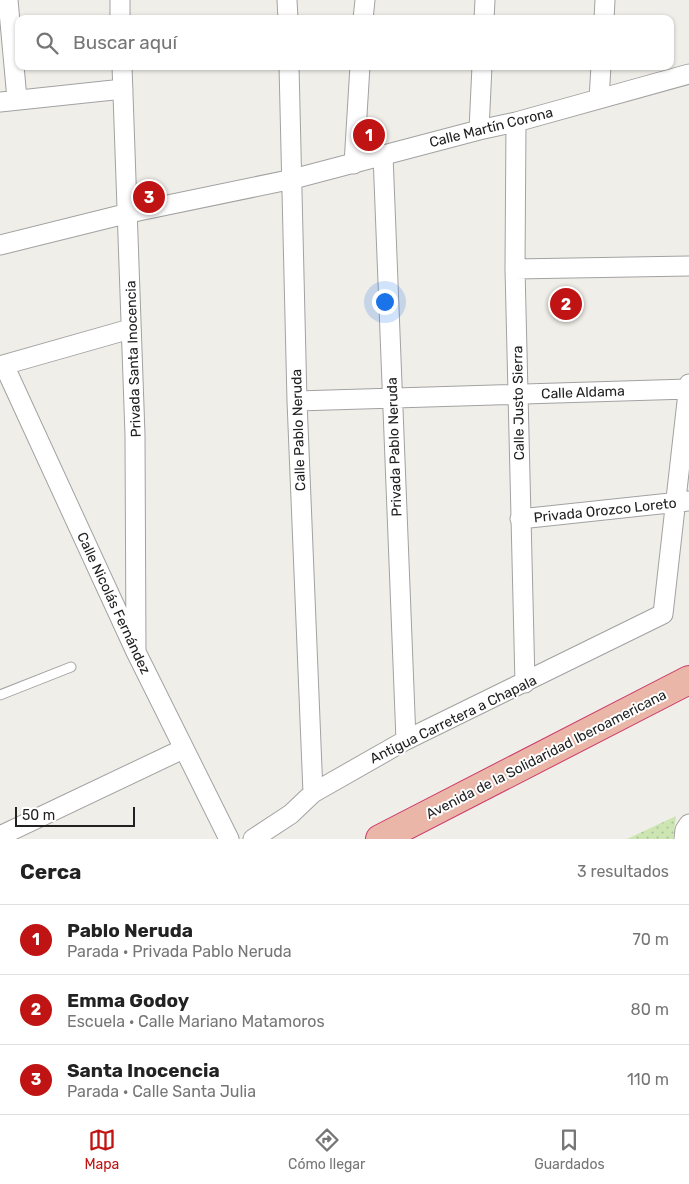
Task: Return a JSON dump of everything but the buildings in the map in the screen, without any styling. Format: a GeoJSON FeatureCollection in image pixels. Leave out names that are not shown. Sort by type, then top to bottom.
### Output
{"type":"FeatureCollection","features":[{"type":"Feature","properties":{"kind":"highway","name":"Avenida de la Solidaridad Iberoamericana"},"geometry":{"type":"LineString","coordinates":[[392,833],[689,680]]}},
{"type":"Feature","properties":{"kind":"street"},"geometry":{"type":"LineString","coordinates":[[8,0],[8,101],[123,89]]}},
{"type":"Feature","properties":{"kind":"street"},"geometry":{"type":"LineString","coordinates":[[120,0],[120,15]]}},
{"type":"Feature","properties":{"kind":"street"},"geometry":{"type":"LineString","coordinates":[[287,0],[288,15]]}},
{"type":"Feature","properties":{"kind":"street"},"geometry":{"type":"LineString","coordinates":[[364,15],[365,0]]}},
{"type":"Feature","properties":{"kind":"street"},"geometry":{"type":"LineString","coordinates":[[484,15],[485,0]]}},
{"type":"Feature","properties":{"kind":"street"},"geometry":{"type":"LineString","coordinates":[[604,0],[604,15]]}},
{"type":"Feature","properties":{"kind":"street","name":"Privada Santa Inocencia"},"geometry":{"type":"LineString","coordinates":[[122,70],[129,213],[130,329],[136,435],[136,652]]}},
{"type":"Feature","properties":{"kind":"street","name":"Calle Pablo Neruda"},"geometry":{"type":"LineString","coordinates":[[289,70],[297,401],[312,793]]}},
{"type":"Feature","properties":{"kind":"street"},"geometry":{"type":"LineString","coordinates":[[354,164],[360,70]]}},
{"type":"Feature","properties":{"kind":"street"},"geometry":{"type":"LineString","coordinates":[[479,130],[482,70]]}},
{"type":"Feature","properties":{"kind":"street"},"geometry":{"type":"LineString","coordinates":[[599,99],[601,70]]}},
{"type":"Feature","properties":{"kind":"street","name":"Calle Martín Corona"},"geometry":{"type":"LineString","coordinates":[[0,245],[129,213],[293,179],[354,164],[383,154],[516,122],[689,74]]}},
{"type":"Feature","properties":{"kind":"street","name":"Calle Justo Sierra"},"geometry":{"type":"LineString","coordinates":[[516,122],[515,269],[525,683]]}},
{"type":"Feature","properties":{"kind":"street","name":"Privada Pablo Neruda"},"geometry":{"type":"LineString","coordinates":[[383,154],[406,740]]}},
{"type":"Feature","properties":{"kind":"street"},"geometry":{"type":"LineString","coordinates":[[515,269],[689,266]]}},
{"type":"Feature","properties":{"kind":"street"},"geometry":{"type":"LineString","coordinates":[[2,366],[130,329]]}},
{"type":"Feature","properties":{"kind":"street","name":"Calle Nicolás Fernández"},"geometry":{"type":"LineString","coordinates":[[2,366],[183,750],[229,839]]}},
{"type":"Feature","properties":{"kind":"street"},"geometry":{"type":"LineString","coordinates":[[682,502],[689,384]]}},
{"type":"Feature","properties":{"kind":"street","name":"Calle Aldama"},"geometry":{"type":"LineString","coordinates":[[297,401],[688,389]]}},
{"type":"Feature","properties":{"kind":"street","name":"Privada Orozco Loreto"},"geometry":{"type":"LineString","coordinates":[[520,519],[682,502]]}},
{"type":"Feature","properties":{"kind":"street","name":"Antigua Carretera a Chapala"},"geometry":{"type":"LineString","coordinates":[[253,839],[291,814],[312,793],[406,740],[663,614],[682,502]]}},
{"type":"Feature","properties":{"kind":"street"},"geometry":{"type":"LineString","coordinates":[[0,836],[183,750]]}},
{"type":"Feature","properties":{"kind":"street"},"geometry":{"type":"LineString","coordinates":[[684,839],[685,830],[689,824]]}},
{"type":"Feature","properties":{"kind":"lane"},"geometry":{"type":"LineString","coordinates":[[0,695],[71,667]]}},
{"type":"Feature","properties":{"kind":"green space"},"geometry":{"type":"Polygon","coordinates":[[[676,816],[673,839],[627,839],[676,816]]]}},
{"type":"Feature","properties":{"kind":"place","name":"Pablo Neruda"},"geometry":{"type":"Point","coordinates":[369,135]}},
{"type":"Feature","properties":{"kind":"place","name":"Santa Inocencia"},"geometry":{"type":"Point","coordinates":[149,197]}},
{"type":"Feature","properties":{"kind":"place","name":"Emma Godoy"},"geometry":{"type":"Point","coordinates":[566,304]}}]}
